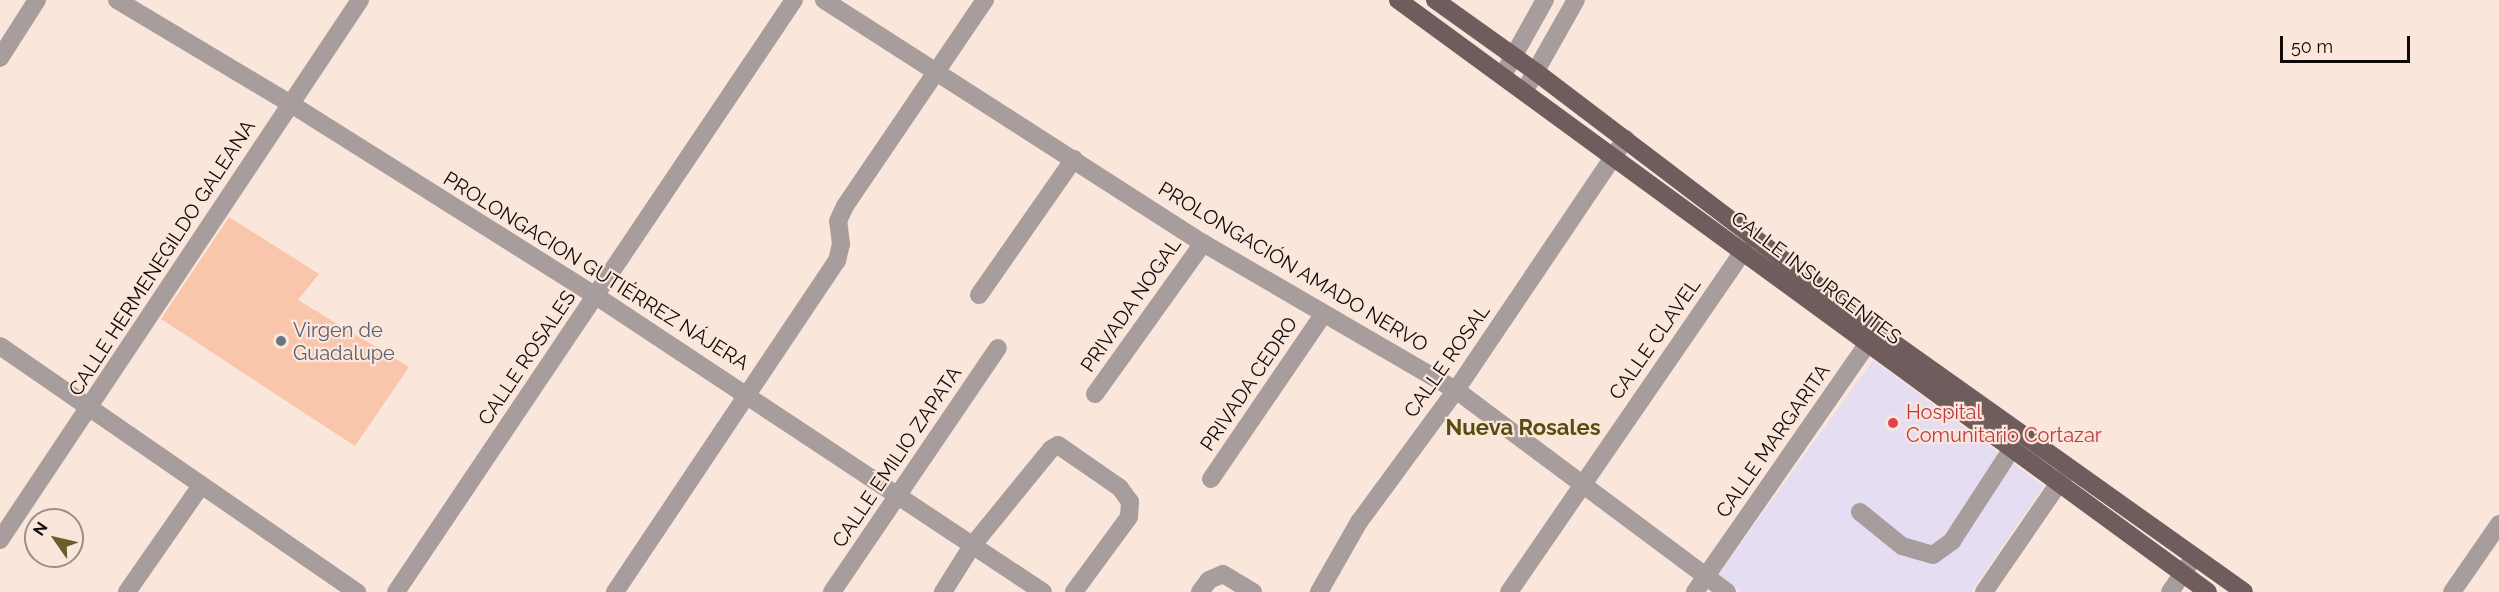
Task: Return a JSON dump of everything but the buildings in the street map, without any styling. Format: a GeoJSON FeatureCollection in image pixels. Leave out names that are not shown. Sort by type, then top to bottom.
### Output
{"type":"FeatureCollection","features":[{"type":"Feature","properties":{"kind":"main road","name":"CALLE INSURGENTES"},"geometry":{"type":"LineString","coordinates":[[1398,0],[1525,90],[1743,251],[1872,338],[2064,477],[2182,574],[2208,592]]}},
{"type":"Feature","properties":{"kind":"main road","name":"CALLE INSURGENTES"},"geometry":{"type":"LineString","coordinates":[[1435,0],[1625,139],[2011,450],[2064,477],[2194,557],[2244,592]]}},
{"type":"Feature","properties":{"kind":"street"},"geometry":{"type":"LineString","coordinates":[[0,58],[38,0]]}},
{"type":"Feature","properties":{"kind":"street","name":"PROLONGACION GUTIÉRREZ NÁJERA"},"geometry":{"type":"LineString","coordinates":[[117,0],[291,104],[596,296],[750,395],[896,498],[1043,592]]}},
{"type":"Feature","properties":{"kind":"street","name":"CALLE HERMENEGILDO GALEANA"},"geometry":{"type":"LineString","coordinates":[[0,540],[90,410],[360,0]]}},
{"type":"Feature","properties":{"kind":"street","name":"CALLE ROSALES"},"geometry":{"type":"LineString","coordinates":[[396,592],[794,0]]}},
{"type":"Feature","properties":{"kind":"street","name":"PROLONGACIÓN AMADO NERVO"},"geometry":{"type":"LineString","coordinates":[[824,0],[934,74],[1074,159],[1203,243],[1323,315],[1456,390],[1583,482],[1700,585],[1726,592]]}},
{"type":"Feature","properties":{"kind":"street"},"geometry":{"type":"LineString","coordinates":[[615,592],[750,395],[837,261],[841,244],[838,221],[844,206],[985,0]]}},
{"type":"Feature","properties":{"kind":"street"},"geometry":{"type":"LineString","coordinates":[[1503,75],[1545,0]]}},
{"type":"Feature","properties":{"kind":"street"},"geometry":{"type":"LineString","coordinates":[[1525,90],[1576,0]]}},
{"type":"Feature","properties":{"kind":"street","name":"CALLE ROSAL"},"geometry":{"type":"LineString","coordinates":[[1319,592],[1359,522],[1456,390],[1625,139]]}},
{"type":"Feature","properties":{"kind":"street"},"geometry":{"type":"LineString","coordinates":[[979,295],[1074,159]]}},
{"type":"Feature","properties":{"kind":"street","name":"PRIVADA NOGAL"},"geometry":{"type":"LineString","coordinates":[[1095,394],[1203,243]]}},
{"type":"Feature","properties":{"kind":"street","name":"CALLE CLAVEL"},"geometry":{"type":"LineString","coordinates":[[1509,592],[1743,251]]}},
{"type":"Feature","properties":{"kind":"street","name":"PRIVADA CEDRO"},"geometry":{"type":"LineString","coordinates":[[1211,479],[1323,315]]}},
{"type":"Feature","properties":{"kind":"street","name":"CALLE MARGARITA"},"geometry":{"type":"LineString","coordinates":[[1700,585],[1872,338]]}},
{"type":"Feature","properties":{"kind":"street"},"geometry":{"type":"LineString","coordinates":[[0,346],[200,487],[357,592]]}},
{"type":"Feature","properties":{"kind":"street","name":"CALLE EMILIO ZAPATA"},"geometry":{"type":"LineString","coordinates":[[832,592],[998,348]]}},
{"type":"Feature","properties":{"kind":"street"},"geometry":{"type":"LineString","coordinates":[[943,592],[972,546],[1051,449],[1064,448],[1120,488],[1131,502],[1129,516],[1074,592]]}},
{"type":"Feature","properties":{"kind":"street"},"geometry":{"type":"LineString","coordinates":[[1860,512],[1902,546],[1933,555],[1952,541],[2011,450]]}},
{"type":"Feature","properties":{"kind":"street"},"geometry":{"type":"LineString","coordinates":[[1984,592],[2064,477]]}},
{"type":"Feature","properties":{"kind":"street"},"geometry":{"type":"LineString","coordinates":[[127,592],[200,487]]}},
{"type":"Feature","properties":{"kind":"street"},"geometry":{"type":"LineString","coordinates":[[2452,592],[2499,524]]}},
{"type":"Feature","properties":{"kind":"street"},"geometry":{"type":"LineString","coordinates":[[2170,592],[2194,557]]}},
{"type":"Feature","properties":{"kind":"street"},"geometry":{"type":"LineString","coordinates":[[1200,592],[1209,580],[1223,574],[1253,592]]}},
{"type":"Feature","properties":{"kind":"shaded area","name":"Hospital Comunitario Cortazar"},"geometry":{"type":"Polygon","coordinates":[[[1873,360],[2044,486],[1971,592],[1742,592],[1718,575],[1873,360]]]}},
{"type":"Feature","properties":{"kind":"place","name":"Virgen de Guadalupe"},"geometry":{"type":"Point","coordinates":[281,341]}},
{"type":"Feature","properties":{"kind":"place","name":"Hospital Comunitario Cortazar"},"geometry":{"type":"Point","coordinates":[1893,423]}},
{"type":"Feature","properties":{"kind":"district","name":"Nueva Rosales"},"geometry":{"type":"Point","coordinates":[1523,428]}}]}
